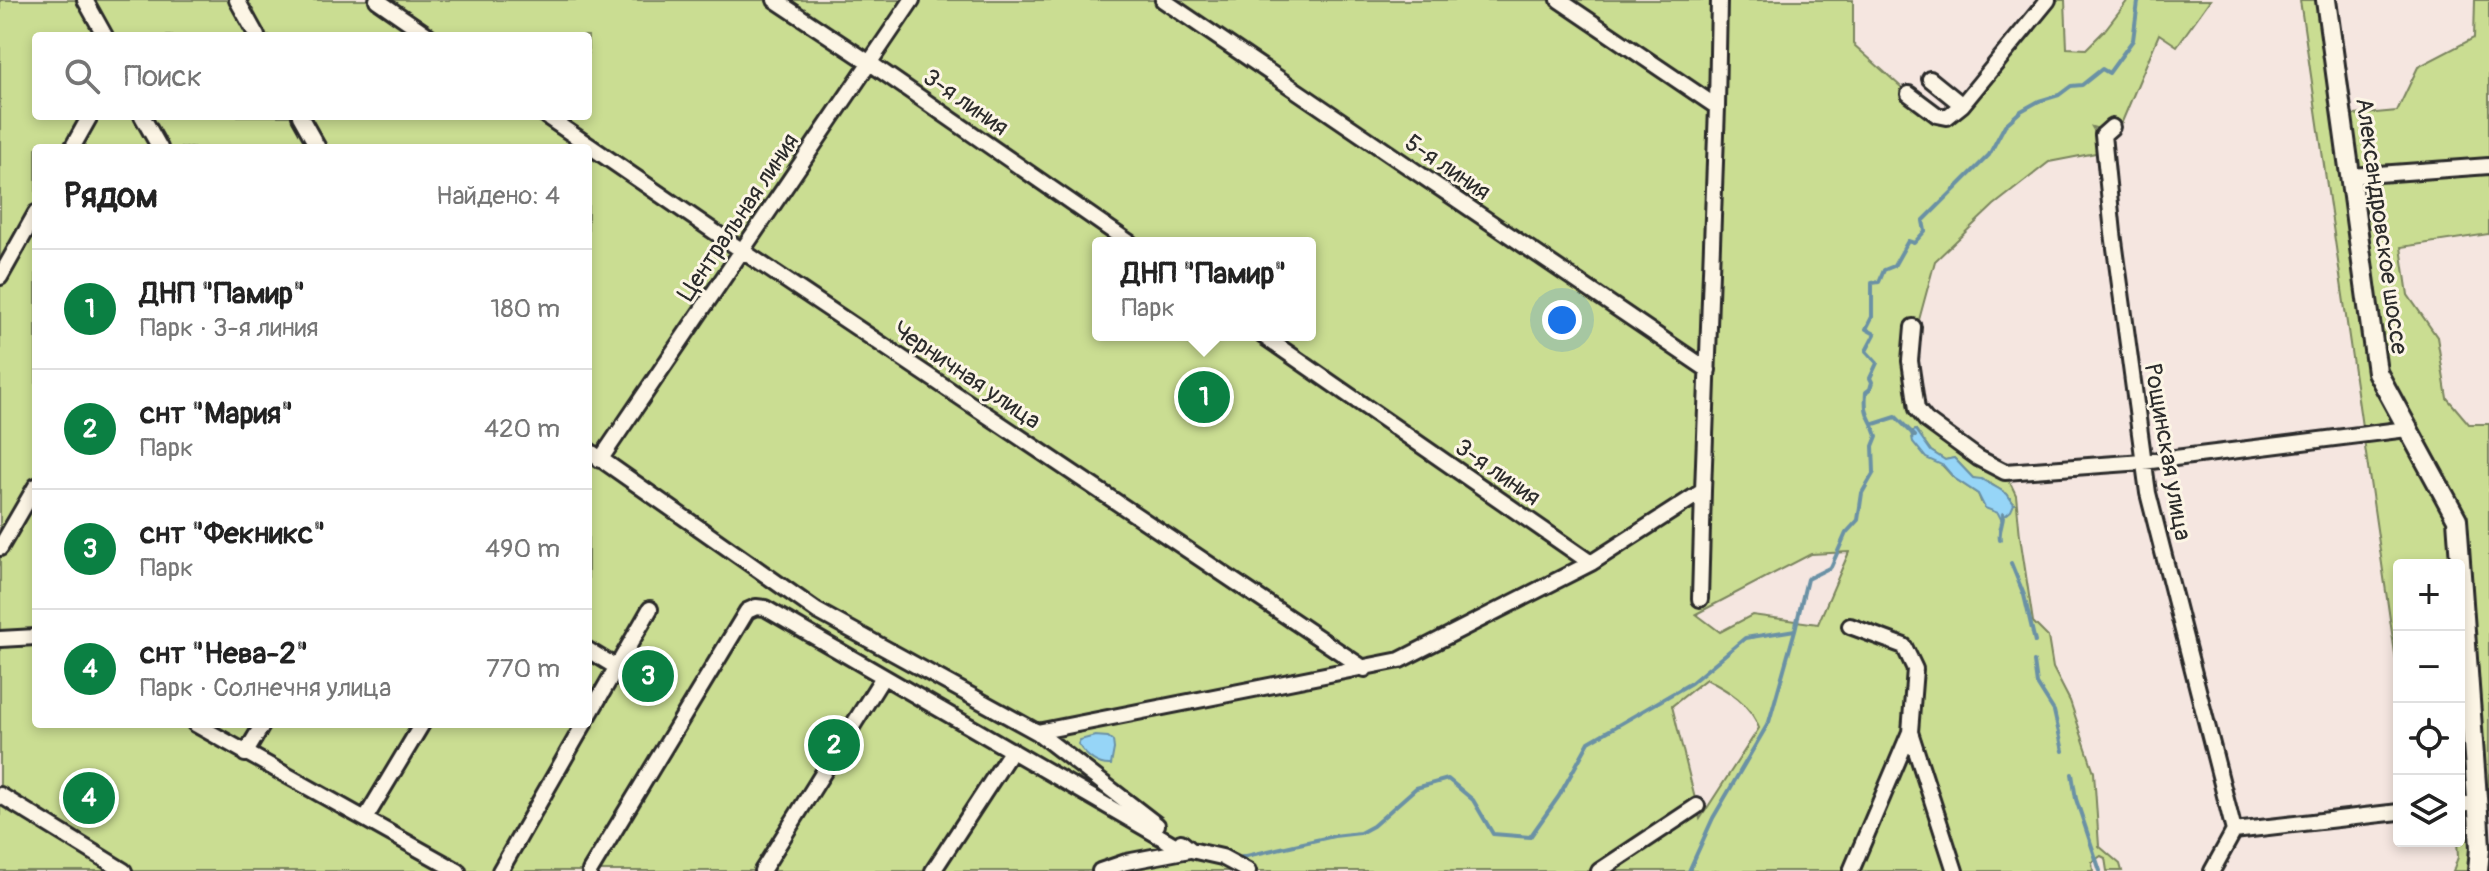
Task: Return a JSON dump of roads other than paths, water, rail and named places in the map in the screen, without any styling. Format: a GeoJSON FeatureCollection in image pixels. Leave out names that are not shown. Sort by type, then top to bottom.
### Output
{"type":"FeatureCollection","features":[{"type":"Feature","properties":{"kind":"street"},"geometry":{"type":"LineString","coordinates":[[85,0],[103,32]]}},
{"type":"Feature","properties":{"kind":"street"},"geometry":{"type":"LineString","coordinates":[[237,0],[255,32]]}},
{"type":"Feature","properties":{"kind":"street"},"geometry":{"type":"LineString","coordinates":[[377,0],[423,32]]}},
{"type":"Feature","properties":{"kind":"street","name":"3-я линия"},"geometry":{"type":"LineString","coordinates":[[775,0],[1121,237]]}},
{"type":"Feature","properties":{"kind":"street","name":"Центральная линия"},"geometry":{"type":"LineString","coordinates":[[600,460],[912,0]]}},
{"type":"Feature","properties":{"kind":"street","name":"5-я линия"},"geometry":{"type":"LineString","coordinates":[[1163,0],[1708,370]]}},
{"type":"Feature","properties":{"kind":"street"},"geometry":{"type":"LineString","coordinates":[[1559,0],[1717,107]]}},
{"type":"Feature","properties":{"kind":"street"},"geometry":{"type":"LineString","coordinates":[[1700,599],[1719,0]]}},
{"type":"Feature","properties":{"kind":"street"},"geometry":{"type":"LineString","coordinates":[[1909,94],[1937,115],[1947,117],[1962,105],[2048,0]]}},
{"type":"Feature","properties":{"kind":"street","name":"Александровское шоссе"},"geometry":{"type":"LineString","coordinates":[[2326,0],[2377,372],[2457,519],[2468,804],[2480,848],[2478,871]]}},
{"type":"Feature","properties":{"kind":"street"},"geometry":{"type":"LineString","coordinates":[[1930,79],[1962,105]]}},
{"type":"Feature","properties":{"kind":"street"},"geometry":{"type":"LineString","coordinates":[[74,144],[88,120]]}},
{"type":"Feature","properties":{"kind":"street"},"geometry":{"type":"LineString","coordinates":[[144,120],[158,144]]}},
{"type":"Feature","properties":{"kind":"street"},"geometry":{"type":"LineString","coordinates":[[302,120],[316,144]]}},
{"type":"Feature","properties":{"kind":"street","name":"Черничная улица"},"geometry":{"type":"LineString","coordinates":[[552,120],[587,144]]}},
{"type":"Feature","properties":{"kind":"street","name":"Рощинская улица"},"geometry":{"type":"LineString","coordinates":[[2112,127],[2103,135],[2148,493],[2234,831]]}},
{"type":"Feature","properties":{"kind":"street","name":"Черничная улица"},"geometry":{"type":"LineString","coordinates":[[592,148],[1365,669]]}},
{"type":"Feature","properties":{"kind":"street"},"geometry":{"type":"LineString","coordinates":[[2351,176],[2489,166]]}},
{"type":"Feature","properties":{"kind":"street"},"geometry":{"type":"LineString","coordinates":[[0,277],[32,220]]}},
{"type":"Feature","properties":{"kind":"street"},"geometry":{"type":"LineString","coordinates":[[1913,327],[1910,361],[1917,409],[1926,420],[1978,458],[2005,472],[2143,462],[2407,429]]}},
{"type":"Feature","properties":{"kind":"street","name":"3-я линия"},"geometry":{"type":"LineString","coordinates":[[1271,341],[1591,563]]}},
{"type":"Feature","properties":{"kind":"street"},"geometry":{"type":"LineString","coordinates":[[592,453],[817,611],[1037,732],[1188,850]]}},
{"type":"Feature","properties":{"kind":"street"},"geometry":{"type":"LineString","coordinates":[[1037,732],[1400,660],[1591,563],[1703,491]]}},
{"type":"Feature","properties":{"kind":"street"},"geometry":{"type":"LineString","coordinates":[[0,548],[32,493]]}},
{"type":"Feature","properties":{"kind":"street"},"geometry":{"type":"LineString","coordinates":[[590,871],[747,611],[753,607],[765,608],[1188,850],[1222,857],[1248,871]]}},
{"type":"Feature","properties":{"kind":"street"},"geometry":{"type":"LineString","coordinates":[[592,710],[650,609]]}},
{"type":"Feature","properties":{"kind":"street"},"geometry":{"type":"LineString","coordinates":[[1850,626],[1904,646],[1915,669],[1910,732],[1851,871]]}},
{"type":"Feature","properties":{"kind":"street"},"geometry":{"type":"LineString","coordinates":[[0,639],[32,637]]}},
{"type":"Feature","properties":{"kind":"street"},"geometry":{"type":"LineString","coordinates":[[592,652],[616,667]]}},
{"type":"Feature","properties":{"kind":"street"},"geometry":{"type":"LineString","coordinates":[[762,871],[883,677]]}},
{"type":"Feature","properties":{"kind":"street"},"geometry":{"type":"LineString","coordinates":[[202,728],[458,871]]}},
{"type":"Feature","properties":{"kind":"street"},"geometry":{"type":"LineString","coordinates":[[245,754],[261,728]]}},
{"type":"Feature","properties":{"kind":"street"},"geometry":{"type":"LineString","coordinates":[[365,819],[420,728]]}},
{"type":"Feature","properties":{"kind":"street"},"geometry":{"type":"LineString","coordinates":[[500,871],[582,728]]}},
{"type":"Feature","properties":{"kind":"street"},"geometry":{"type":"LineString","coordinates":[[1910,732],[1955,871]]}},
{"type":"Feature","properties":{"kind":"street"},"geometry":{"type":"LineString","coordinates":[[933,871],[1012,750]]}},
{"type":"Feature","properties":{"kind":"street"},"geometry":{"type":"LineString","coordinates":[[0,795],[124,871]]}},
{"type":"Feature","properties":{"kind":"street"},"geometry":{"type":"LineString","coordinates":[[1599,871],[1697,806]]}},
{"type":"Feature","properties":{"kind":"street"},"geometry":{"type":"LineString","coordinates":[[2212,871],[2234,831],[2393,813]]}},
{"type":"Feature","properties":{"kind":"street"},"geometry":{"type":"LineString","coordinates":[[1100,871],[1126,862],[1188,850]]}},
{"type":"Feature","properties":{"kind":"water"},"geometry":{"type":"Polygon","coordinates":[[[1916,430],[1931,451],[1945,460],[1954,458],[1973,478],[1981,479],[2007,494],[2014,504],[2011,511],[2001,519],[1998,513],[1985,508],[1978,494],[1954,478],[1944,466],[1926,458],[1913,442],[1911,432],[1916,430]]]}},
{"type":"Feature","properties":{"kind":"water"},"geometry":{"type":"Polygon","coordinates":[[[1108,737],[1113,741],[1111,765],[1092,759],[1078,744],[1080,740],[1108,737]]]}},
{"type":"Feature","properties":{"kind":"waterway"},"geometry":{"type":"LineString","coordinates":[[1689,871],[1713,818],[1769,722],[1807,579],[1831,567],[1846,533],[1858,520],[1862,493],[1874,472],[1873,446],[1877,436],[1866,401],[1866,392],[1872,382],[1870,378],[1877,363],[1866,351],[1875,334],[1866,329],[1872,317],[1872,283],[1879,282],[1884,270],[1894,266],[1908,241],[1914,243],[1925,231],[1923,221],[1989,155],[2005,125],[2021,111],[2059,95],[2071,86],[2082,85],[2102,69],[2109,73],[2133,40],[2140,0]]}},
{"type":"Feature","properties":{"kind":"waterway"},"geometry":{"type":"LineString","coordinates":[[1874,424],[1896,417],[1915,436]]}},
{"type":"Feature","properties":{"kind":"waterway"},"geometry":{"type":"LineString","coordinates":[[2000,540],[2003,514]]}},
{"type":"Feature","properties":{"kind":"waterway"},"geometry":{"type":"LineString","coordinates":[[2011,563],[2024,595],[2035,642]]}},
{"type":"Feature","properties":{"kind":"waterway"},"geometry":{"type":"LineString","coordinates":[[1242,857],[1360,833],[1373,826],[1416,788],[1448,779],[1473,800],[1493,834],[1530,837],[1559,796],[1589,742],[1691,683],[1745,638],[1795,630]]}},
{"type":"Feature","properties":{"kind":"waterway"},"geometry":{"type":"LineString","coordinates":[[2034,662],[2037,684],[2054,711],[2063,751]]}},
{"type":"Feature","properties":{"kind":"waterway"},"geometry":{"type":"LineString","coordinates":[[2072,774],[2076,799],[2100,871]]}},
{"type":"Feature","properties":{"kind":"place","name":"ДНП \"Памир\""},"geometry":{"type":"Point","coordinates":[1204,397]}},
{"type":"Feature","properties":{"kind":"place","name":"снт \"Фекникс\""},"geometry":{"type":"Point","coordinates":[648,676]}},
{"type":"Feature","properties":{"kind":"place","name":"снт \"Мария\""},"geometry":{"type":"Point","coordinates":[834,745]}},
{"type":"Feature","properties":{"kind":"place","name":"снт \"Нева-2\""},"geometry":{"type":"Point","coordinates":[89,798]}}]}
